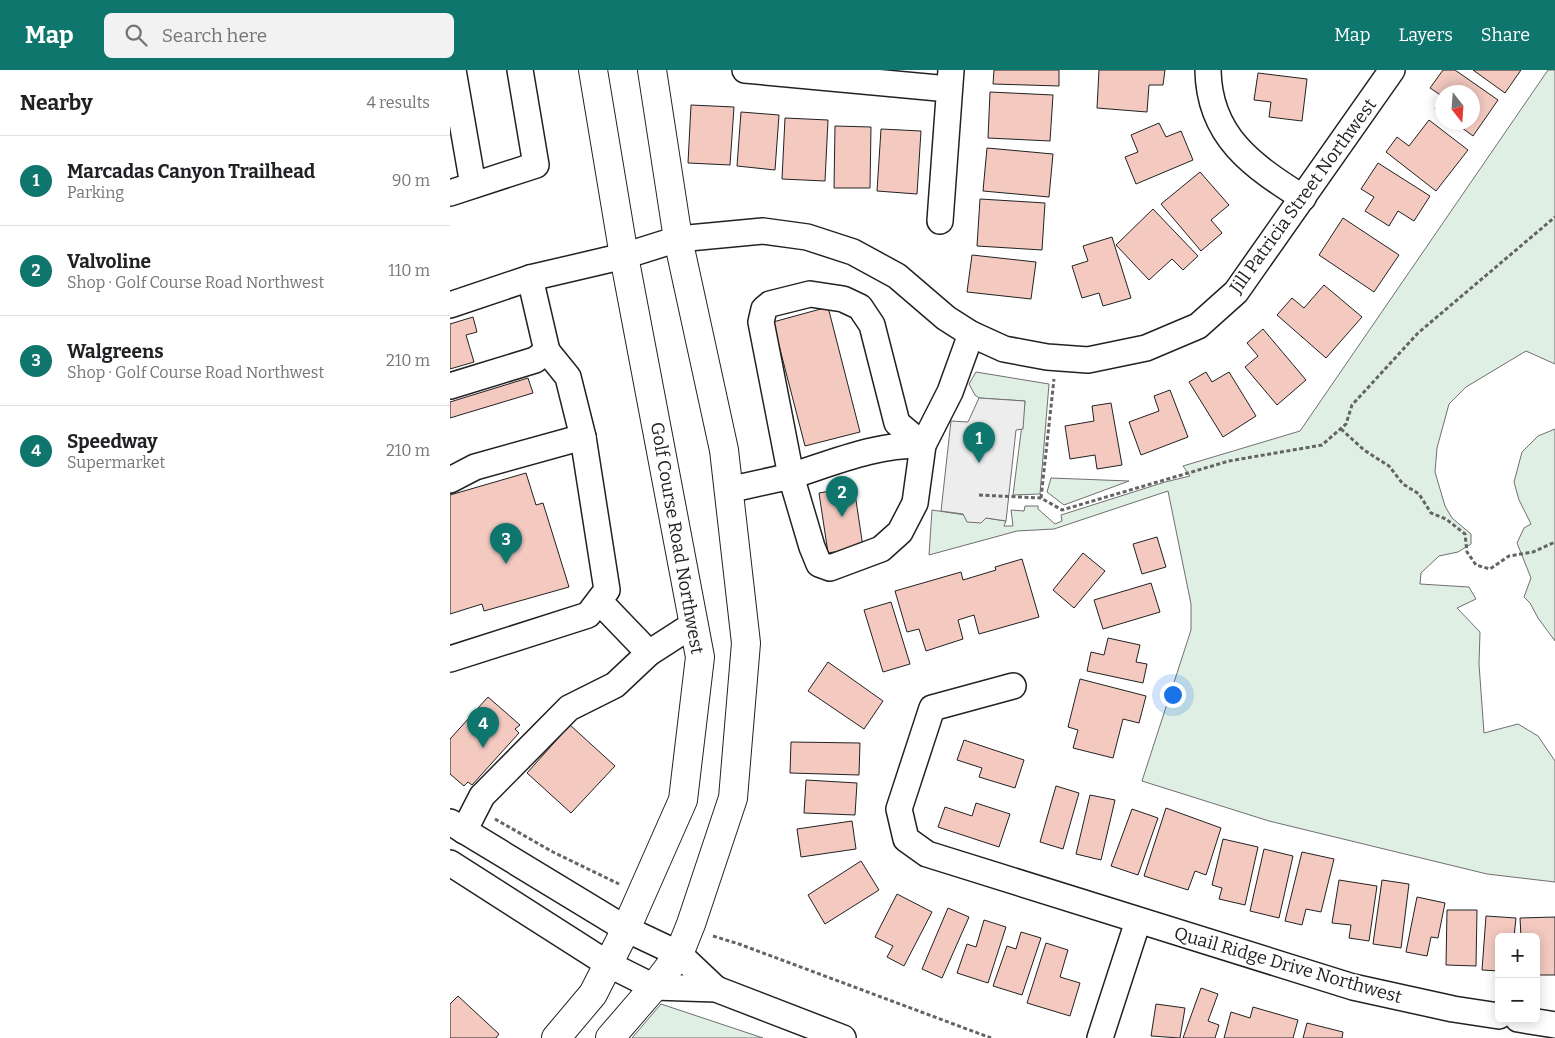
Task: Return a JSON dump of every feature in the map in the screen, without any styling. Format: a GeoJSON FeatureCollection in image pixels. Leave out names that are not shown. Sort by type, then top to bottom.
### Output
{"type":"FeatureCollection","features":[{"type":"Feature","properties":{"kind":"main road","name":"Golf Course Road Northwest"},"geometry":{"type":"LineString","coordinates":[[556,1038],[593,994],[626,929],[683,800],[700,657],[624,256],[592,70]]}},
{"type":"Feature","properties":{"kind":"main road"},"geometry":{"type":"LineString","coordinates":[[610,1038],[654,987],[679,954],[733,798],[746,643],[724,450],[678,239],[652,70]]}},
{"type":"Feature","properties":{"kind":"street"},"geometry":{"type":"LineString","coordinates":[[453,70],[462,189],[536,165],[520,70]]}},
{"type":"Feature","properties":{"kind":"street"},"geometry":{"type":"LineString","coordinates":[[746,70],[950,80],[940,221]]}},
{"type":"Feature","properties":{"kind":"street"},"geometry":{"type":"LineString","coordinates":[[1208,70],[1212,100],[1223,127],[1238,151],[1263,173],[1303,198]]}},
{"type":"Feature","properties":{"kind":"street","name":"Jill Patricia Street Northwest"},"geometry":{"type":"LineString","coordinates":[[450,305],[530,278],[624,256],[678,239],[763,231],[807,237],[853,252],[897,276],[946,318],[971,334],[1004,349],[1054,358],[1088,360],[1146,348],[1198,326],[1236,292],[1392,70]]}},
{"type":"Feature","properties":{"kind":"street"},"geometry":{"type":"LineString","coordinates":[[450,659],[588,615],[607,590],[583,437],[568,377],[547,351],[530,278]]}},
{"type":"Feature","properties":{"kind":"street"},"geometry":{"type":"LineString","coordinates":[[923,445],[897,424],[872,325],[860,307],[842,299],[810,294],[770,304],[764,309],[762,322],[791,476],[812,547],[819,564],[830,568],[881,549],[900,532],[915,503],[923,445],[950,392],[971,334]]}},
{"type":"Feature","properties":{"kind":"street"},"geometry":{"type":"LineString","coordinates":[[450,386],[535,360],[547,351]]}},
{"type":"Feature","properties":{"kind":"street"},"geometry":{"type":"LineString","coordinates":[[450,480],[475,467],[583,437]]}},
{"type":"Feature","properties":{"kind":"street"},"geometry":{"type":"LineString","coordinates":[[728,490],[791,476],[876,449],[901,445],[923,445]]}},
{"type":"Feature","properties":{"kind":"street"},"geometry":{"type":"LineString","coordinates":[[450,467],[475,467]]}},
{"type":"Feature","properties":{"kind":"street"},"geometry":{"type":"LineString","coordinates":[[599,601],[649,653]]}},
{"type":"Feature","properties":{"kind":"street"},"geometry":{"type":"LineString","coordinates":[[694,624],[649,653],[615,685],[569,708],[482,796],[457,826],[626,929],[679,954],[716,989]]}},
{"type":"Feature","properties":{"kind":"street","name":"Quail Ridge Drive Northwest"},"geometry":{"type":"LineString","coordinates":[[1013,686],[932,708],[899,809],[906,839],[927,854],[1353,987],[1453,1009],[1495,1015]]}},
{"type":"Feature","properties":{"kind":"street"},"geometry":{"type":"LineString","coordinates":[[450,863],[608,964],[654,987],[716,989],[843,1038]]}},
{"type":"Feature","properties":{"kind":"street"},"geometry":{"type":"LineString","coordinates":[[1100,1038],[1138,921]]}},
{"type":"Feature","properties":{"kind":"street"},"geometry":{"type":"LineString","coordinates":[[1540,1023],[1555,1025]]}},
{"type":"Feature","properties":{"kind":"path"},"geometry":{"type":"LineString","coordinates":[[979,495],[1041,498],[1062,510],[1228,461],[1322,445],[1346,424],[1352,405],[1418,333],[1555,217]]}},
{"type":"Feature","properties":{"kind":"path"},"geometry":{"type":"LineString","coordinates":[[1041,498],[1054,358]]}},
{"type":"Feature","properties":{"kind":"path"},"geometry":{"type":"LineString","coordinates":[[1341,429],[1364,450],[1389,466],[1403,484],[1419,494],[1431,513],[1446,519],[1465,534],[1468,552],[1476,565],[1490,569],[1509,556],[1533,552],[1555,542]]}},
{"type":"Feature","properties":{"kind":"path"},"geometry":{"type":"LineString","coordinates":[[494,819],[553,852],[619,884]]}},
{"type":"Feature","properties":{"kind":"path"},"geometry":{"type":"LineString","coordinates":[[713,936],[991,1038]]}},
{"type":"Feature","properties":{"kind":"green space"},"geometry":{"type":"Polygon","coordinates":[[[1548,70],[1555,70],[1555,364],[1526,351],[1466,387],[1449,404],[1437,448],[1435,472],[1445,506],[1452,518],[1471,534],[1471,544],[1458,552],[1439,556],[1421,573],[1420,584],[1469,587],[1476,599],[1457,608],[1480,632],[1479,664],[1484,733],[1518,724],[1538,736],[1555,761],[1555,882],[1487,874],[1269,821],[1142,781],[1191,630],[1191,604],[1168,491],[1054,529],[1017,531],[929,555],[932,510],[1006,521],[1004,526],[1013,526],[1011,510],[1024,511],[1025,506],[1038,506],[1038,509],[1055,524],[1062,521],[1061,515],[1190,476],[1183,466],[1300,431],[1548,70]]]}},
{"type":"Feature","properties":{"kind":"green space"},"geometry":{"type":"Polygon","coordinates":[[[976,372],[1049,384],[1040,494],[1013,495],[1025,401],[979,398],[975,395],[969,384],[976,372]]]}},
{"type":"Feature","properties":{"kind":"green space"},"geometry":{"type":"Polygon","coordinates":[[[1555,429],[1555,641],[1524,597],[1531,578],[1517,543],[1524,528],[1531,524],[1519,500],[1514,482],[1522,452],[1538,436],[1555,429]]]}},
{"type":"Feature","properties":{"kind":"green space"},"geometry":{"type":"Polygon","coordinates":[[[1051,478],[1129,481],[1064,505],[1047,492],[1051,478]]]}},
{"type":"Feature","properties":{"kind":"green space"},"geometry":{"type":"Polygon","coordinates":[[[661,1004],[763,1038],[632,1038],[661,1004]]]}},
{"type":"Feature","properties":{"kind":"shaded area"},"geometry":{"type":"Polygon","coordinates":[[[979,398],[1025,401],[1023,429],[1016,430],[1006,521],[986,518],[981,523],[967,522],[963,514],[941,511],[951,421],[968,422],[979,398]]]}},
{"type":"Feature","properties":{"kind":"building"},"geometry":{"type":"Polygon","coordinates":[[[994,70],[1059,70],[1059,86],[993,84],[994,70]]]}},
{"type":"Feature","properties":{"kind":"building"},"geometry":{"type":"Polygon","coordinates":[[[1099,70],[1165,70],[1163,85],[1149,85],[1147,112],[1097,108],[1099,70]]]}},
{"type":"Feature","properties":{"kind":"building"},"geometry":{"type":"Polygon","coordinates":[[[1443,70],[1455,70],[1476,85],[1435,85],[1435,91],[1430,88],[1443,70]]]}},
{"type":"Feature","properties":{"kind":"building"},"geometry":{"type":"Polygon","coordinates":[[[1473,70],[1521,70],[1505,93],[1473,70]]]}},
{"type":"Feature","properties":{"kind":"building"},"geometry":{"type":"Polygon","coordinates":[[[1258,73],[1307,79],[1302,121],[1269,117],[1271,102],[1254,100],[1258,73]]]}},
{"type":"Feature","properties":{"kind":"building"},"geometry":{"type":"Polygon","coordinates":[[[1480,87],[1498,100],[1480,126],[1480,87]]]}},
{"type":"Feature","properties":{"kind":"building"},"geometry":{"type":"Polygon","coordinates":[[[990,92],[1053,95],[1050,141],[988,138],[990,92]]]}},
{"type":"Feature","properties":{"kind":"building"},"geometry":{"type":"Polygon","coordinates":[[[691,105],[734,107],[730,165],[688,163],[691,105]]]}},
{"type":"Feature","properties":{"kind":"building"},"geometry":{"type":"Polygon","coordinates":[[[741,112],[779,115],[775,170],[737,166],[741,112]]]}},
{"type":"Feature","properties":{"kind":"building"},"geometry":{"type":"Polygon","coordinates":[[[785,118],[828,120],[825,181],[782,179],[785,118]]]}},
{"type":"Feature","properties":{"kind":"building"},"geometry":{"type":"Polygon","coordinates":[[[1429,120],[1435,125],[1435,130],[1442,130],[1468,150],[1436,191],[1386,152],[1397,137],[1409,146],[1429,120]]]}},
{"type":"Feature","properties":{"kind":"building"},"geometry":{"type":"Polygon","coordinates":[[[1159,123],[1166,137],[1181,131],[1193,160],[1136,184],[1125,157],[1138,152],[1131,135],[1159,123]]]}},
{"type":"Feature","properties":{"kind":"building"},"geometry":{"type":"Polygon","coordinates":[[[835,126],[871,127],[870,188],[834,188],[835,126]]]}},
{"type":"Feature","properties":{"kind":"building"},"geometry":{"type":"Polygon","coordinates":[[[881,129],[921,131],[917,194],[877,191],[881,129]]]}},
{"type":"Feature","properties":{"kind":"building"},"geometry":{"type":"Polygon","coordinates":[[[1465,130],[1477,130],[1473,136],[1465,130]]]}},
{"type":"Feature","properties":{"kind":"building"},"geometry":{"type":"Polygon","coordinates":[[[987,148],[1053,154],[1049,197],[983,191],[987,148]]]}},
{"type":"Feature","properties":{"kind":"building"},"geometry":{"type":"Polygon","coordinates":[[[1378,163],[1430,196],[1414,221],[1398,211],[1389,226],[1365,211],[1374,197],[1361,189],[1378,163]]]}},
{"type":"Feature","properties":{"kind":"building"},"geometry":{"type":"Polygon","coordinates":[[[1200,172],[1229,205],[1211,220],[1222,233],[1201,251],[1161,204],[1200,172]]]}},
{"type":"Feature","properties":{"kind":"building"},"geometry":{"type":"Polygon","coordinates":[[[980,199],[1045,203],[1042,250],[977,246],[980,199]]]}},
{"type":"Feature","properties":{"kind":"building"},"geometry":{"type":"Polygon","coordinates":[[[1153,209],[1198,256],[1183,270],[1172,259],[1149,280],[1116,245],[1153,209]]]}},
{"type":"Feature","properties":{"kind":"building"},"geometry":{"type":"Polygon","coordinates":[[[1343,218],[1399,255],[1374,292],[1319,255],[1343,218]]]}},
{"type":"Feature","properties":{"kind":"building"},"geometry":{"type":"Polygon","coordinates":[[[1112,237],[1131,298],[1103,306],[1099,293],[1082,298],[1072,266],[1088,261],[1083,246],[1112,237]]]}},
{"type":"Feature","properties":{"kind":"building"},"geometry":{"type":"Polygon","coordinates":[[[972,255],[1036,262],[1031,299],[967,292],[972,255]]]}},
{"type":"Feature","properties":{"kind":"building"},"geometry":{"type":"Polygon","coordinates":[[[1324,285],[1362,317],[1326,358],[1277,315],[1292,298],[1304,308],[1324,285]]]}},
{"type":"Feature","properties":{"kind":"building"},"geometry":{"type":"Polygon","coordinates":[[[828,307],[860,432],[805,446],[773,322],[828,307]]]}},
{"type":"Feature","properties":{"kind":"building"},"geometry":{"type":"Polygon","coordinates":[[[473,317],[477,332],[466,335],[474,362],[450,369],[450,324],[473,317]]]}},
{"type":"Feature","properties":{"kind":"building"},"geometry":{"type":"Polygon","coordinates":[[[1263,329],[1306,380],[1277,405],[1245,367],[1258,356],[1247,343],[1263,329]]]}},
{"type":"Feature","properties":{"kind":"building"},"geometry":{"type":"Polygon","coordinates":[[[1206,372],[1212,382],[1229,372],[1256,416],[1223,437],[1189,382],[1206,372]]]}},
{"type":"Feature","properties":{"kind":"building"},"geometry":{"type":"Polygon","coordinates":[[[528,378],[533,393],[450,418],[450,402],[528,378]]]}},
{"type":"Feature","properties":{"kind":"building"},"geometry":{"type":"Polygon","coordinates":[[[1170,390],[1188,437],[1141,455],[1129,422],[1159,411],[1154,396],[1170,390]]]}},
{"type":"Feature","properties":{"kind":"building"},"geometry":{"type":"Polygon","coordinates":[[[1111,403],[1122,465],[1097,469],[1095,455],[1070,459],[1065,426],[1094,421],[1092,406],[1111,403]]]}},
{"type":"Feature","properties":{"kind":"building"},"geometry":{"type":"Polygon","coordinates":[[[526,473],[536,505],[543,503],[569,587],[484,611],[482,604],[450,614],[450,495],[526,473]]]}},
{"type":"Feature","properties":{"kind":"building"},"geometry":{"type":"Polygon","coordinates":[[[854,487],[863,547],[828,553],[819,493],[854,487]]]}},
{"type":"Feature","properties":{"kind":"building"},"geometry":{"type":"Polygon","coordinates":[[[1157,537],[1166,567],[1142,574],[1133,544],[1157,537]]]}},
{"type":"Feature","properties":{"kind":"building"},"geometry":{"type":"Polygon","coordinates":[[[1083,553],[1105,571],[1074,608],[1053,590],[1083,553]]]}},
{"type":"Feature","properties":{"kind":"building"},"geometry":{"type":"Polygon","coordinates":[[[1022,559],[1039,617],[979,634],[974,615],[958,620],[963,639],[926,651],[919,629],[907,632],[895,591],[961,572],[963,580],[996,570],[995,567],[1022,559]]]}},
{"type":"Feature","properties":{"kind":"building"},"geometry":{"type":"Polygon","coordinates":[[[1151,583],[1160,612],[1103,629],[1094,600],[1151,583]]]}},
{"type":"Feature","properties":{"kind":"building"},"geometry":{"type":"Polygon","coordinates":[[[891,602],[910,664],[883,672],[864,610],[891,602]]]}},
{"type":"Feature","properties":{"kind":"building"},"geometry":{"type":"Polygon","coordinates":[[[1108,638],[1140,645],[1136,662],[1147,664],[1143,683],[1087,671],[1091,652],[1104,655],[1108,638]]]}},
{"type":"Feature","properties":{"kind":"building"},"geometry":{"type":"Polygon","coordinates":[[[828,662],[883,701],[864,729],[808,691],[828,662]]]}},
{"type":"Feature","properties":{"kind":"building"},"geometry":{"type":"Polygon","coordinates":[[[1080,679],[1146,696],[1139,723],[1123,719],[1113,758],[1073,748],[1078,730],[1068,727],[1080,679]]]}},
{"type":"Feature","properties":{"kind":"building"},"geometry":{"type":"Polygon","coordinates":[[[488,697],[520,725],[515,729],[519,733],[472,785],[468,782],[464,786],[450,774],[450,739],[488,697]]]}},
{"type":"Feature","properties":{"kind":"building"},"geometry":{"type":"Polygon","coordinates":[[[570,725],[615,766],[571,813],[527,773],[570,725]]]}},
{"type":"Feature","properties":{"kind":"building"},"geometry":{"type":"Polygon","coordinates":[[[964,740],[1024,760],[1015,788],[979,777],[982,768],[957,760],[964,740]]]}},
{"type":"Feature","properties":{"kind":"building"},"geometry":{"type":"Polygon","coordinates":[[[791,742],[860,743],[859,775],[790,773],[791,742]]]}},
{"type":"Feature","properties":{"kind":"building"},"geometry":{"type":"Polygon","coordinates":[[[806,780],[857,783],[855,815],[804,813],[806,780]]]}},
{"type":"Feature","properties":{"kind":"building"},"geometry":{"type":"Polygon","coordinates":[[[1056,786],[1079,793],[1063,849],[1040,842],[1056,786]]]}},
{"type":"Feature","properties":{"kind":"building"},"geometry":{"type":"Polygon","coordinates":[[[1090,795],[1115,800],[1101,860],[1076,854],[1090,795]]]}},
{"type":"Feature","properties":{"kind":"building"},"geometry":{"type":"Polygon","coordinates":[[[976,803],[1010,814],[999,847],[938,827],[945,807],[972,816],[976,803]]]}},
{"type":"Feature","properties":{"kind":"building"},"geometry":{"type":"Polygon","coordinates":[[[1166,808],[1221,828],[1206,875],[1195,871],[1188,890],[1144,876],[1166,808]]]}},
{"type":"Feature","properties":{"kind":"building"},"geometry":{"type":"Polygon","coordinates":[[[1132,809],[1158,818],[1138,875],[1111,866],[1132,809]]]}},
{"type":"Feature","properties":{"kind":"building"},"geometry":{"type":"Polygon","coordinates":[[[852,821],[856,849],[801,857],[797,829],[852,821]]]}},
{"type":"Feature","properties":{"kind":"building"},"geometry":{"type":"Polygon","coordinates":[[[1223,839],[1258,847],[1245,905],[1219,899],[1222,888],[1212,885],[1223,839]]]}},
{"type":"Feature","properties":{"kind":"building"},"geometry":{"type":"Polygon","coordinates":[[[1264,849],[1293,856],[1279,918],[1250,911],[1264,849]]]}},
{"type":"Feature","properties":{"kind":"building"},"geometry":{"type":"Polygon","coordinates":[[[1302,852],[1334,859],[1321,912],[1306,909],[1302,925],[1285,921],[1302,852]]]}},
{"type":"Feature","properties":{"kind":"building"},"geometry":{"type":"Polygon","coordinates":[[[861,861],[879,890],[825,924],[808,895],[861,861]]]}},
{"type":"Feature","properties":{"kind":"building"},"geometry":{"type":"Polygon","coordinates":[[[1339,880],[1377,886],[1369,941],[1349,938],[1351,925],[1332,923],[1339,880]]]}},
{"type":"Feature","properties":{"kind":"building"},"geometry":{"type":"Polygon","coordinates":[[[1382,880],[1409,884],[1401,948],[1373,944],[1382,880]]]}},
{"type":"Feature","properties":{"kind":"building"},"geometry":{"type":"Polygon","coordinates":[[[897,894],[932,912],[904,966],[887,957],[893,946],[875,937],[897,894]]]}},
{"type":"Feature","properties":{"kind":"building"},"geometry":{"type":"Polygon","coordinates":[[[1417,897],[1445,903],[1438,938],[1431,937],[1427,956],[1406,952],[1417,897]]]}},
{"type":"Feature","properties":{"kind":"building"},"geometry":{"type":"Polygon","coordinates":[[[948,908],[969,917],[942,978],[922,969],[948,908]]]}},
{"type":"Feature","properties":{"kind":"building"},"geometry":{"type":"Polygon","coordinates":[[[1447,910],[1477,910],[1476,966],[1446,965],[1447,910]]]}},
{"type":"Feature","properties":{"kind":"building"},"geometry":{"type":"Polygon","coordinates":[[[1486,916],[1516,918],[1514,933],[1495,933],[1495,971],[1482,970],[1486,916]]]}},
{"type":"Feature","properties":{"kind":"building"},"geometry":{"type":"Polygon","coordinates":[[[1555,917],[1555,975],[1540,975],[1540,933],[1521,933],[1520,918],[1555,917]]]}},
{"type":"Feature","properties":{"kind":"building"},"geometry":{"type":"Polygon","coordinates":[[[984,920],[1006,927],[988,983],[957,973],[967,944],[976,947],[984,920]]]}},
{"type":"Feature","properties":{"kind":"building"},"geometry":{"type":"Polygon","coordinates":[[[1021,932],[1041,938],[1022,995],[993,986],[1007,946],[1016,949],[1021,932]]]}},
{"type":"Feature","properties":{"kind":"building"},"geometry":{"type":"Polygon","coordinates":[[[1046,943],[1068,950],[1060,977],[1080,983],[1070,1016],[1027,1003],[1046,943]]]}},
{"type":"Feature","properties":{"kind":"building"},"geometry":{"type":"Polygon","coordinates":[[[1201,988],[1218,994],[1208,1021],[1219,1025],[1215,1038],[1183,1038],[1201,988]]]}},
{"type":"Feature","properties":{"kind":"building"},"geometry":{"type":"Polygon","coordinates":[[[458,996],[499,1034],[496,1038],[450,1038],[450,1004],[458,996]]]}},
{"type":"Feature","properties":{"kind":"building"},"geometry":{"type":"Polygon","coordinates":[[[1156,1004],[1185,1008],[1180,1038],[1151,1036],[1156,1004]]]}},
{"type":"Feature","properties":{"kind":"building"},"geometry":{"type":"Polygon","coordinates":[[[1253,1007],[1298,1020],[1293,1038],[1224,1038],[1231,1012],[1250,1018],[1253,1007]]]}},
{"type":"Feature","properties":{"kind":"building"},"geometry":{"type":"Polygon","coordinates":[[[1307,1023],[1343,1032],[1342,1038],[1303,1038],[1307,1023]]]}},
{"type":"Feature","properties":{"kind":"place","name":"Marcadas Canyon Trailhead"},"geometry":{"type":"Point","coordinates":[979,463]}},
{"type":"Feature","properties":{"kind":"place","name":"Valvoline"},"geometry":{"type":"Point","coordinates":[842,517]}},
{"type":"Feature","properties":{"kind":"place","name":"Walgreens"},"geometry":{"type":"Point","coordinates":[506,564]}},
{"type":"Feature","properties":{"kind":"place","name":"Speedway"},"geometry":{"type":"Point","coordinates":[483,748]}}]}
